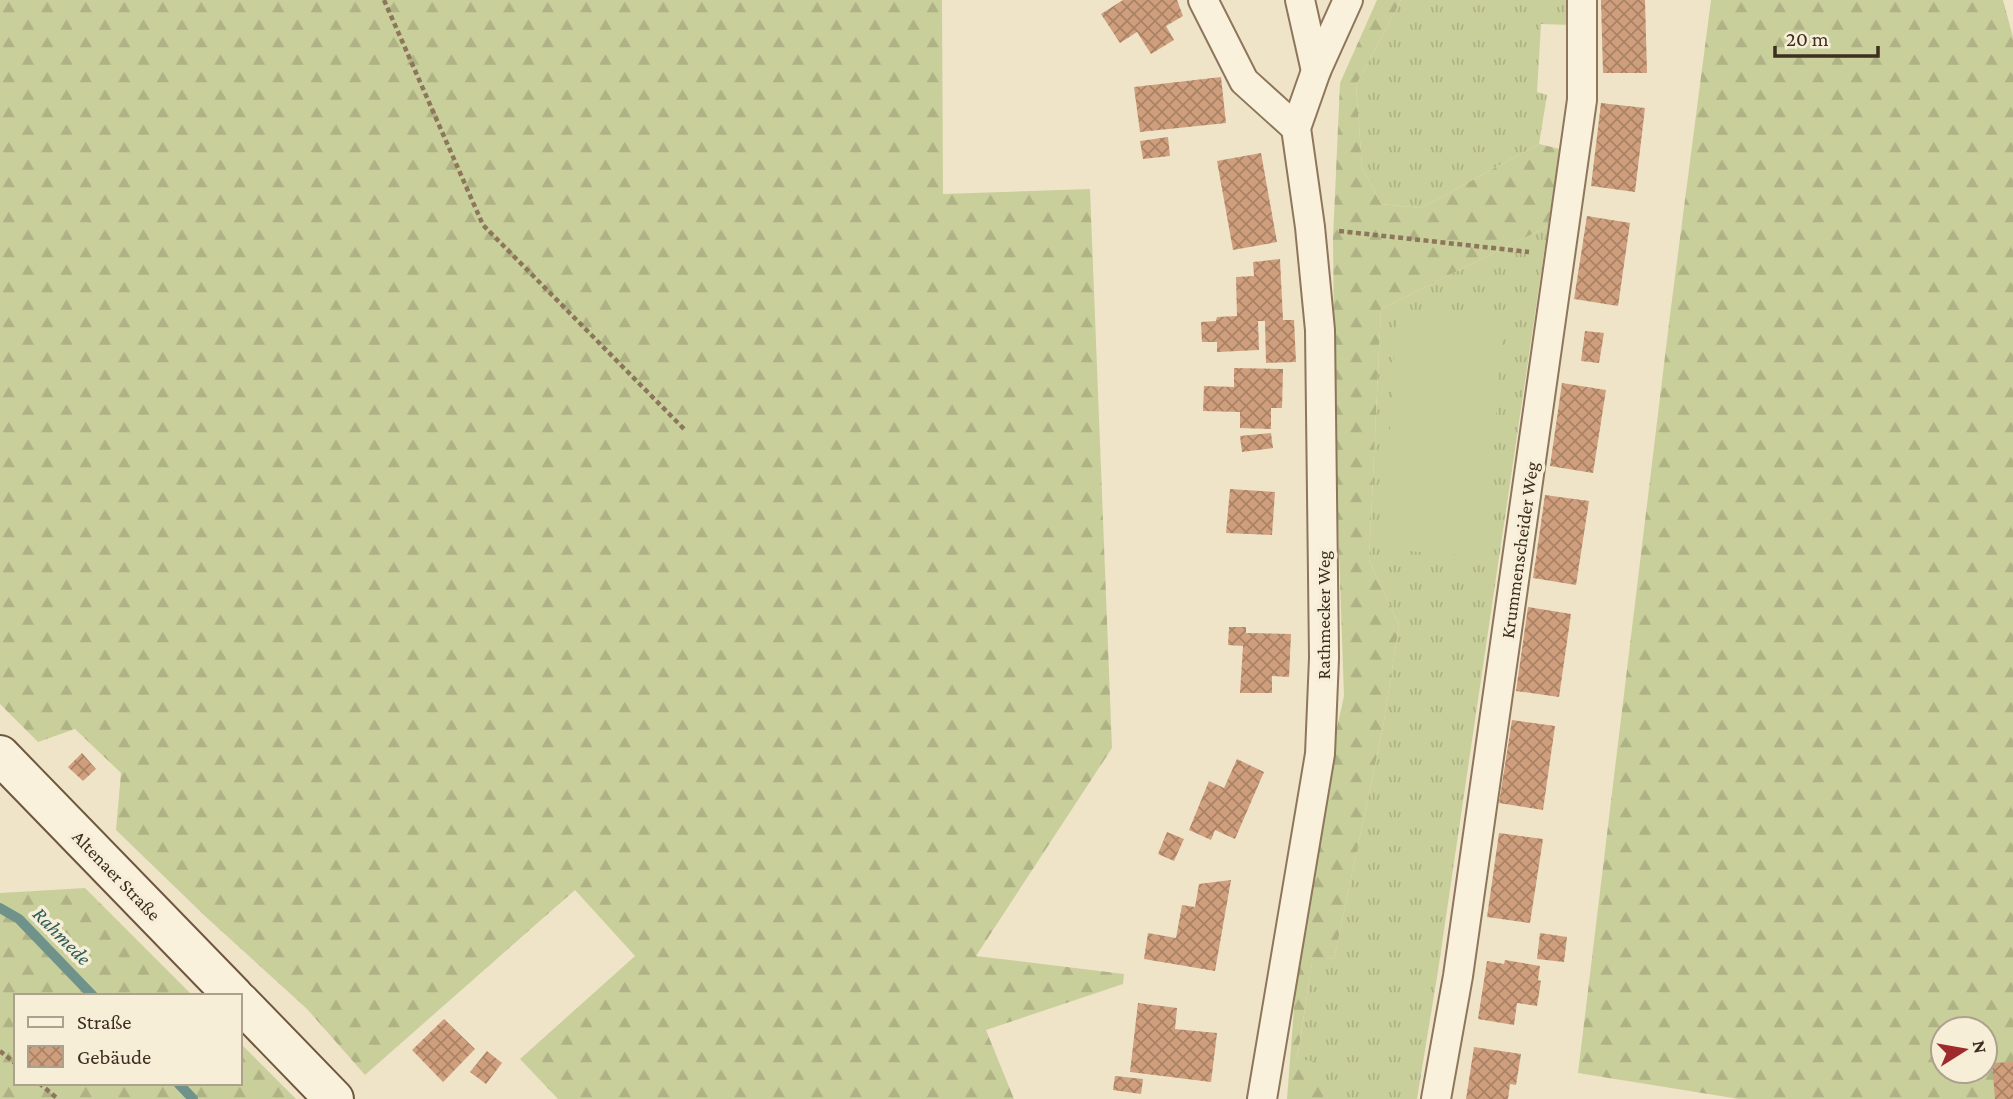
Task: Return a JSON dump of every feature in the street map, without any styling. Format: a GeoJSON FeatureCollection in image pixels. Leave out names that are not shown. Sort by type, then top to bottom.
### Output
{"type":"FeatureCollection","features":[{"type":"Feature","properties":{"kind":"main road","name":"Altenaer Straße"},"geometry":{"type":"LineString","coordinates":[[0,755],[232,994]]}},
{"type":"Feature","properties":{"kind":"main road"},"geometry":{"type":"LineString","coordinates":[[242,1004],[334,1099]]}},
{"type":"Feature","properties":{"kind":"street"},"geometry":{"type":"LineString","coordinates":[[1203,0],[1244,81],[1296,128],[1316,71],[1349,0]]}},
{"type":"Feature","properties":{"kind":"street"},"geometry":{"type":"LineString","coordinates":[[1300,0],[1316,71]]}},
{"type":"Feature","properties":{"kind":"street","name":"Krummenscheider Weg"},"geometry":{"type":"LineString","coordinates":[[1436,1099],[1458,976],[1582,100],[1582,0]]}},
{"type":"Feature","properties":{"kind":"street","name":"Rathmecker Weg"},"geometry":{"type":"LineString","coordinates":[[1262,1099],[1320,754],[1324,658],[1320,330],[1310,227],[1296,128]]}},
{"type":"Feature","properties":{"kind":"path"},"geometry":{"type":"LineString","coordinates":[[384,0],[482,225],[686,431]]}},
{"type":"Feature","properties":{"kind":"path"},"geometry":{"type":"LineString","coordinates":[[1310,227],[1561,256]]}},
{"type":"Feature","properties":{"kind":"path"},"geometry":{"type":"LineString","coordinates":[[0,1051],[14,1062]]}},
{"type":"Feature","properties":{"kind":"path"},"geometry":{"type":"LineString","coordinates":[[41,1085],[58,1099]]}},
{"type":"Feature","properties":{"kind":"green space"},"geometry":{"type":"Polygon","coordinates":[[[0,0],[942,0],[943,194],[1090,189],[1112,748],[976,956],[1124,974],[1123,984],[986,1030],[1014,1099],[558,1099],[520,1059],[635,956],[575,890],[365,1075],[307,1009],[116,830],[121,773],[75,729],[38,742],[0,704],[0,0]]]}},
{"type":"Feature","properties":{"kind":"green space"},"geometry":{"type":"Polygon","coordinates":[[[1377,0],[1401,0],[1356,85],[1362,167],[1381,204],[1421,208],[1539,144],[1560,149],[1548,226],[1381,309],[1369,560],[1399,625],[1383,727],[1334,959],[1313,957],[1297,1059],[1324,1063],[1323,1099],[1287,1099],[1304,877],[1344,696],[1335,438],[1333,238],[1340,83],[1377,0]]]}},
{"type":"Feature","properties":{"kind":"green space"},"geometry":{"type":"Polygon","coordinates":[[[1401,0],[1570,0],[1571,25],[1541,24],[1537,92],[1547,95],[1539,144],[1421,208],[1381,204],[1362,167],[1356,85],[1401,0]]]}},
{"type":"Feature","properties":{"kind":"green space"},"geometry":{"type":"Polygon","coordinates":[[[1711,0],[2003,0],[2013,37],[2013,1099],[1739,1099],[1578,1073],[1711,0]]]}},
{"type":"Feature","properties":{"kind":"green space"},"geometry":{"type":"Polygon","coordinates":[[[1548,226],[1417,1099],[1323,1099],[1323,1063],[1297,1060],[1313,956],[1334,959],[1383,727],[1399,625],[1369,560],[1381,309],[1548,226]]]}},
{"type":"Feature","properties":{"kind":"green space"},"geometry":{"type":"Polygon","coordinates":[[[1397,310],[1503,317],[1486,557],[1383,549],[1397,310]]]}},
{"type":"Feature","properties":{"kind":"green space"},"geometry":{"type":"Polygon","coordinates":[[[85,888],[191,994],[14,994],[14,1085],[242,1085],[242,1045],[296,1099],[0,1099],[0,893],[85,888]]]}},
{"type":"Feature","properties":{"kind":"building"},"geometry":{"type":"Polygon","coordinates":[[[1123,0],[1177,0],[1183,16],[1166,26],[1174,40],[1151,54],[1137,32],[1120,43],[1101,14],[1123,0]]]}},
{"type":"Feature","properties":{"kind":"building"},"geometry":{"type":"Polygon","coordinates":[[[1601,0],[1645,0],[1647,73],[1603,73],[1601,0]]]}},
{"type":"Feature","properties":{"kind":"building"},"geometry":{"type":"Polygon","coordinates":[[[1221,77],[1226,123],[1140,132],[1134,87],[1221,77]]]}},
{"type":"Feature","properties":{"kind":"building"},"geometry":{"type":"Polygon","coordinates":[[[1601,103],[1645,108],[1635,192],[1591,186],[1601,103]]]}},
{"type":"Feature","properties":{"kind":"building"},"geometry":{"type":"Polygon","coordinates":[[[1168,137],[1170,156],[1143,159],[1140,141],[1168,137]]]}},
{"type":"Feature","properties":{"kind":"building"},"geometry":{"type":"Polygon","coordinates":[[[1261,153],[1277,242],[1233,250],[1217,161],[1261,153]]]}},
{"type":"Feature","properties":{"kind":"building"},"geometry":{"type":"Polygon","coordinates":[[[1587,216],[1630,223],[1618,306],[1574,299],[1587,216]]]}},
{"type":"Feature","properties":{"kind":"building"},"geometry":{"type":"Polygon","coordinates":[[[1280,259],[1283,320],[1294,320],[1296,362],[1266,363],[1265,321],[1258,321],[1259,350],[1217,352],[1217,342],[1202,342],[1201,322],[1216,321],[1217,317],[1237,316],[1236,277],[1254,276],[1253,262],[1280,259]]]}},
{"type":"Feature","properties":{"kind":"building"},"geometry":{"type":"Polygon","coordinates":[[[1585,331],[1604,333],[1599,363],[1581,361],[1585,331]]]}},
{"type":"Feature","properties":{"kind":"building"},"geometry":{"type":"Polygon","coordinates":[[[1234,368],[1283,369],[1282,408],[1271,408],[1271,429],[1240,428],[1240,412],[1203,411],[1204,386],[1234,387],[1234,368]]]}},
{"type":"Feature","properties":{"kind":"building"},"geometry":{"type":"Polygon","coordinates":[[[1562,383],[1606,390],[1593,473],[1550,466],[1562,383]]]}},
{"type":"Feature","properties":{"kind":"building"},"geometry":{"type":"Polygon","coordinates":[[[1271,433],[1273,448],[1242,452],[1240,436],[1271,433]]]}},
{"type":"Feature","properties":{"kind":"building"},"geometry":{"type":"Polygon","coordinates":[[[1230,489],[1275,492],[1272,535],[1226,533],[1230,489]]]}},
{"type":"Feature","properties":{"kind":"building"},"geometry":{"type":"Polygon","coordinates":[[[1545,495],[1589,501],[1576,585],[1533,578],[1545,495]]]}},
{"type":"Feature","properties":{"kind":"building"},"geometry":{"type":"Polygon","coordinates":[[[1528,607],[1571,614],[1559,697],[1516,691],[1528,607]]]}},
{"type":"Feature","properties":{"kind":"building"},"geometry":{"type":"Polygon","coordinates":[[[1229,627],[1246,627],[1246,633],[1291,634],[1289,677],[1272,676],[1272,693],[1240,693],[1243,646],[1228,645],[1229,627]]]}},
{"type":"Feature","properties":{"kind":"building"},"geometry":{"type":"Polygon","coordinates":[[[1512,720],[1555,726],[1543,810],[1499,803],[1512,720]]]}},
{"type":"Feature","properties":{"kind":"building"},"geometry":{"type":"Polygon","coordinates":[[[82,753],[96,769],[83,781],[68,767],[82,753]]]}},
{"type":"Feature","properties":{"kind":"building"},"geometry":{"type":"Polygon","coordinates":[[[1237,759],[1264,772],[1235,839],[1215,830],[1211,840],[1189,830],[1209,781],[1224,788],[1237,759]]]}},
{"type":"Feature","properties":{"kind":"building"},"geometry":{"type":"Polygon","coordinates":[[[1167,832],[1184,839],[1174,861],[1158,854],[1167,832]]]}},
{"type":"Feature","properties":{"kind":"building"},"geometry":{"type":"Polygon","coordinates":[[[1499,833],[1543,839],[1530,923],[1487,917],[1499,833]]]}},
{"type":"Feature","properties":{"kind":"building"},"geometry":{"type":"Polygon","coordinates":[[[1231,880],[1215,971],[1144,959],[1148,933],[1176,938],[1182,905],[1195,907],[1199,884],[1231,880]]]}},
{"type":"Feature","properties":{"kind":"building"},"geometry":{"type":"Polygon","coordinates":[[[1540,933],[1567,937],[1564,962],[1537,959],[1540,933]]]}},
{"type":"Feature","properties":{"kind":"building"},"geometry":{"type":"Polygon","coordinates":[[[1505,960],[1540,966],[1538,980],[1541,981],[1537,1006],[1517,1003],[1514,1025],[1478,1019],[1487,961],[1504,964],[1505,960]]]}},
{"type":"Feature","properties":{"kind":"building"},"geometry":{"type":"Polygon","coordinates":[[[1138,1003],[1177,1008],[1175,1029],[1217,1033],[1211,1082],[1130,1072],[1138,1003]]]}},
{"type":"Feature","properties":{"kind":"building"},"geometry":{"type":"Polygon","coordinates":[[[444,1019],[475,1049],[443,1082],[412,1050],[444,1019]]]}},
{"type":"Feature","properties":{"kind":"building"},"geometry":{"type":"Polygon","coordinates":[[[1474,1047],[1521,1054],[1516,1085],[1510,1084],[1508,1099],[1466,1099],[1474,1047]]]}},
{"type":"Feature","properties":{"kind":"building"},"geometry":{"type":"Polygon","coordinates":[[[487,1051],[502,1063],[486,1084],[470,1072],[487,1051]]]}},
{"type":"Feature","properties":{"kind":"building"},"geometry":{"type":"Polygon","coordinates":[[[2013,1062],[2013,1099],[1995,1099],[1994,1085],[1999,1085],[1999,1063],[2013,1062]]]}},
{"type":"Feature","properties":{"kind":"building"},"geometry":{"type":"Polygon","coordinates":[[[1115,1076],[1143,1079],[1141,1094],[1113,1090],[1115,1076]]]}},
{"type":"Feature","properties":{"kind":"waterway","name":"Rahmede"},"geometry":{"type":"LineString","coordinates":[[0,908],[19,919],[91,994]]}},
{"type":"Feature","properties":{"kind":"waterway","name":"Rahmede"},"geometry":{"type":"LineString","coordinates":[[180,1085],[193,1099]]}}]}
